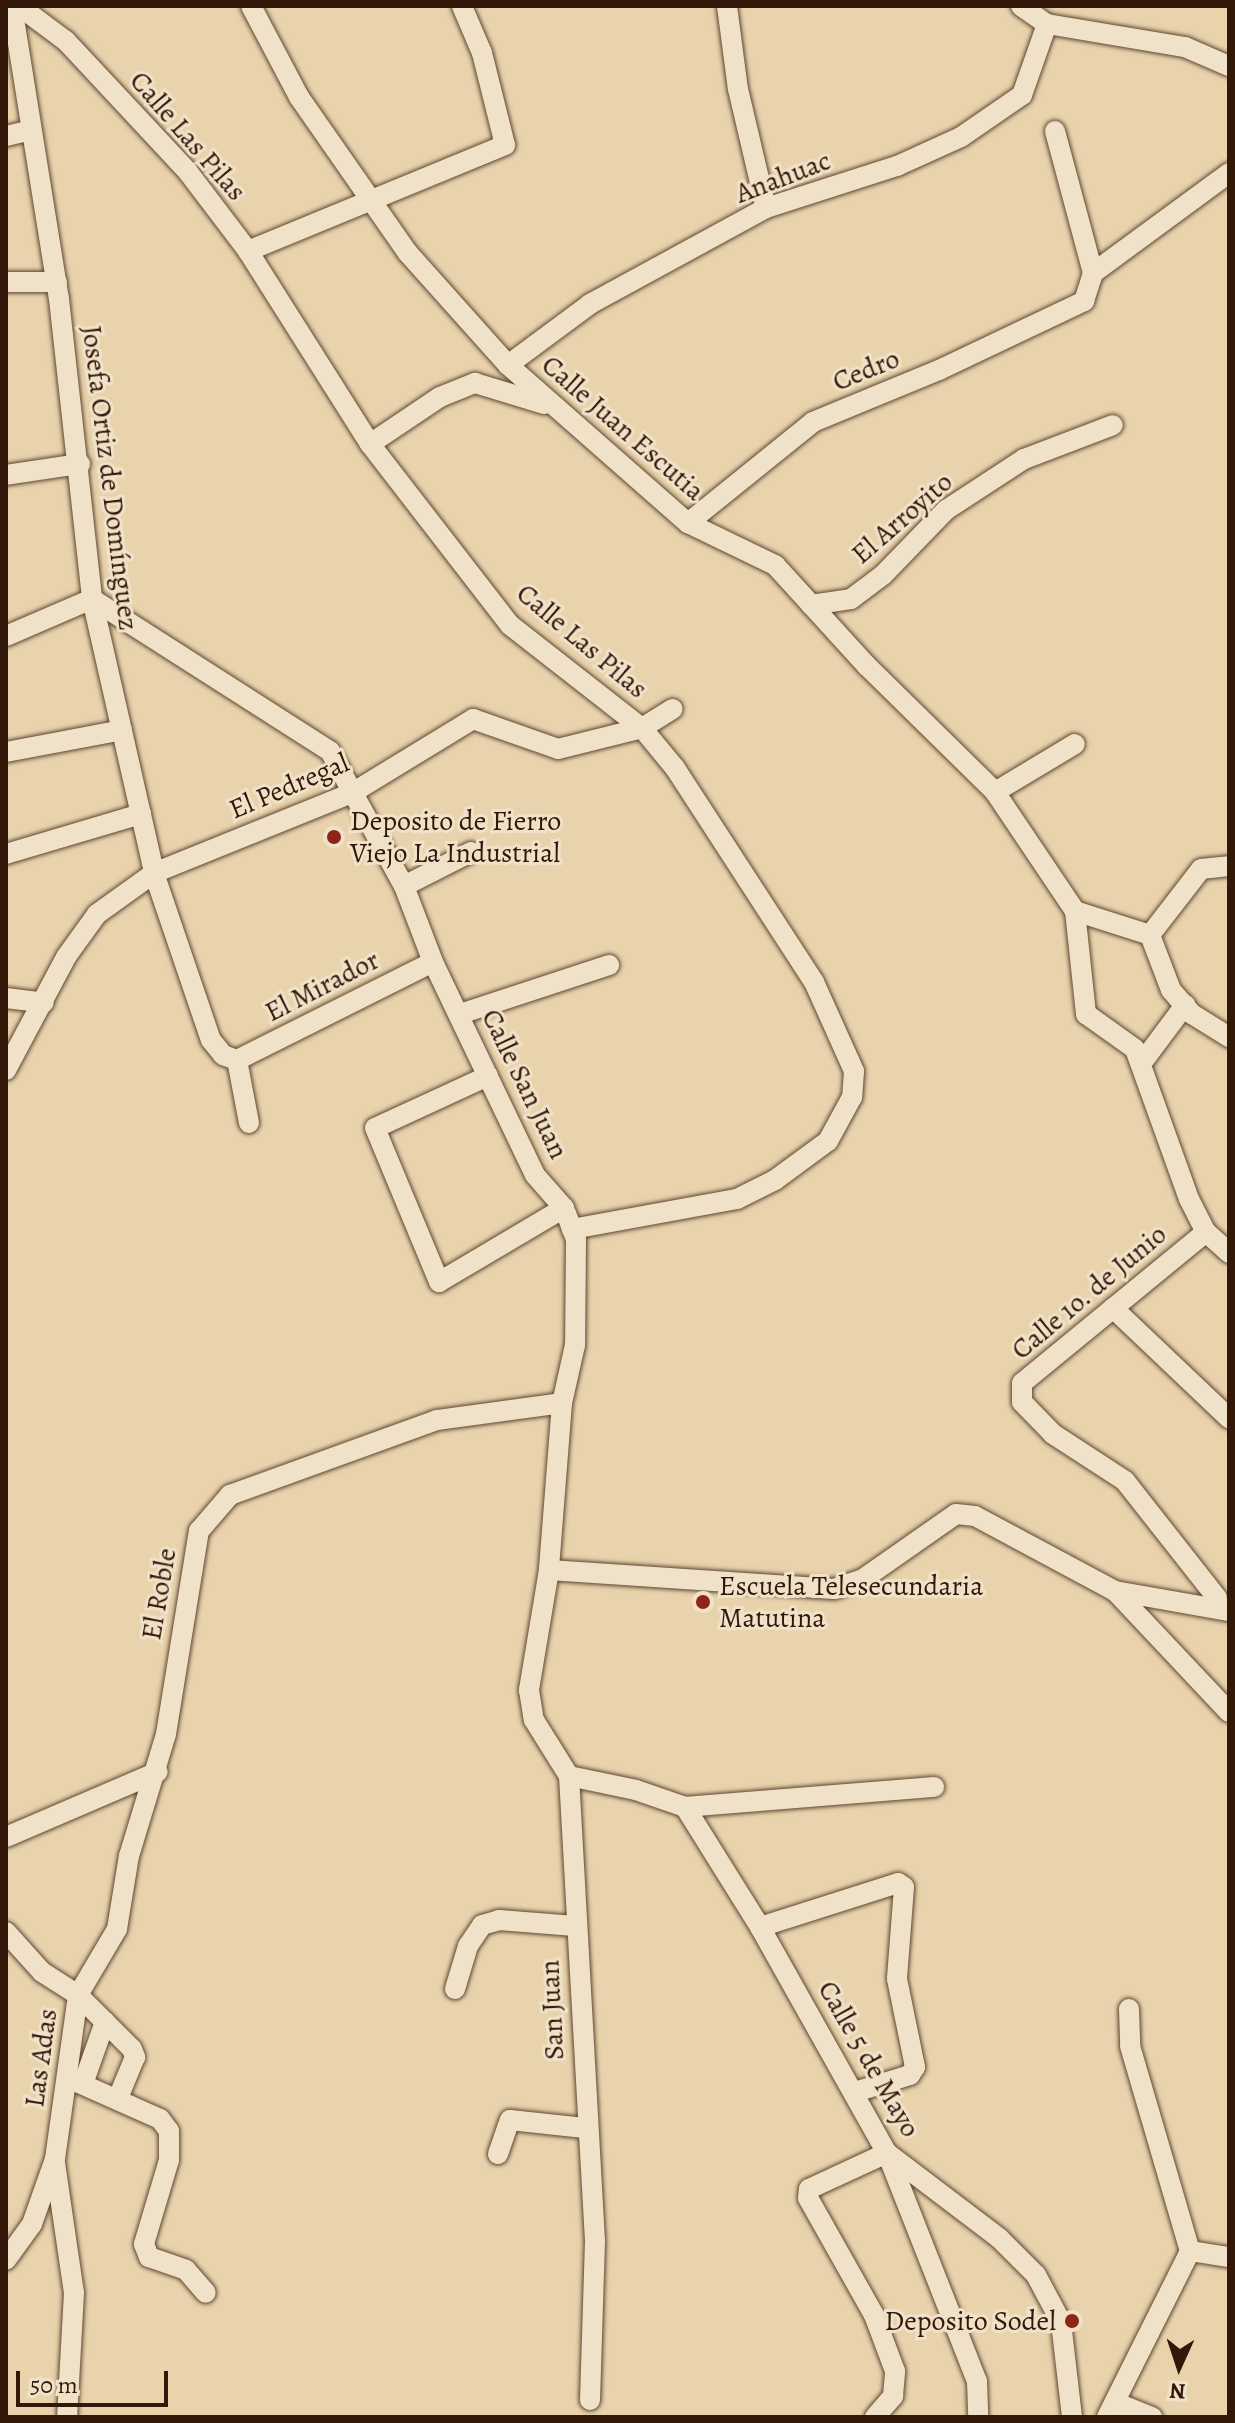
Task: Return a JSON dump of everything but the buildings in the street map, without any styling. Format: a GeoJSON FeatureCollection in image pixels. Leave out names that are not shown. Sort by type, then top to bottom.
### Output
{"type":"FeatureCollection","features":[{"type":"Feature","properties":{"kind":"street","name":"Josefa Ortiz de Domínguez"},"geometry":{"type":"LineString","coordinates":[[12,6],[28,131],[57,282],[80,464],[92,599],[154,873],[211,1040],[223,1055],[237,1060]]}},
{"type":"Feature","properties":{"kind":"street","name":"Calle Las Pilas"},"geometry":{"type":"LineString","coordinates":[[19,6],[66,41],[188,172],[248,251],[370,444],[510,625],[642,728],[675,768],[814,982],[854,1071],[852,1097],[828,1141],[775,1180],[737,1199],[572,1229]]}},
{"type":"Feature","properties":{"kind":"street","name":"Calle Juan Escutia"},"geometry":{"type":"LineString","coordinates":[[251,6],[299,97],[407,252],[508,365],[688,523],[775,565],[995,792],[1075,911],[1086,1014],[1135,1049],[1189,1199],[1206,1232],[1229,1253]]}},
{"type":"Feature","properties":{"kind":"street"},"geometry":{"type":"LineString","coordinates":[[248,251],[505,145],[482,53],[462,6]]}},
{"type":"Feature","properties":{"kind":"street"},"geometry":{"type":"LineString","coordinates":[[727,6],[738,89],[766,208]]}},
{"type":"Feature","properties":{"kind":"street"},"geometry":{"type":"LineString","coordinates":[[1021,6],[1047,24],[1185,47],[1223,58]]}},
{"type":"Feature","properties":{"kind":"street","name":"Anahuac"},"geometry":{"type":"LineString","coordinates":[[508,365],[590,304],[766,208],[897,166],[961,137],[1022,95],[1047,24]]}},
{"type":"Feature","properties":{"kind":"street"},"geometry":{"type":"LineString","coordinates":[[6,136],[28,131]]}},
{"type":"Feature","properties":{"kind":"street"},"geometry":{"type":"LineString","coordinates":[[1055,131],[1093,273],[1229,173]]}},
{"type":"Feature","properties":{"kind":"street","name":"Cedro"},"geometry":{"type":"LineString","coordinates":[[688,523],[813,422],[939,370],[1084,301],[1093,273]]}},
{"type":"Feature","properties":{"kind":"street"},"geometry":{"type":"LineString","coordinates":[[6,282],[57,282]]}},
{"type":"Feature","properties":{"kind":"street"},"geometry":{"type":"LineString","coordinates":[[370,444],[440,397],[475,383],[552,406]]}},
{"type":"Feature","properties":{"kind":"street","name":"El Arroyito"},"geometry":{"type":"LineString","coordinates":[[811,605],[851,599],[946,510],[1024,459],[1113,425]]}},
{"type":"Feature","properties":{"kind":"street"},"geometry":{"type":"LineString","coordinates":[[6,475],[80,464]]}},
{"type":"Feature","properties":{"kind":"street"},"geometry":{"type":"LineString","coordinates":[[6,636],[92,599]]}},
{"type":"Feature","properties":{"kind":"street","name":"Calle San Juan"},"geometry":{"type":"LineString","coordinates":[[92,599],[330,751],[404,886],[433,962],[535,1175],[564,1208],[572,1229],[575,1345],[562,1403],[549,1570],[529,1690],[534,1720],[569,1776]]}},
{"type":"Feature","properties":{"kind":"street","name":"El Pedregal"},"geometry":{"type":"LineString","coordinates":[[6,1070],[66,957],[97,914],[154,873],[352,793],[473,719],[558,749],[642,728],[673,709]]}},
{"type":"Feature","properties":{"kind":"street"},"geometry":{"type":"LineString","coordinates":[[6,752],[122,730]]}},
{"type":"Feature","properties":{"kind":"street"},"geometry":{"type":"LineString","coordinates":[[995,792],[1075,744]]}},
{"type":"Feature","properties":{"kind":"street"},"geometry":{"type":"LineString","coordinates":[[6,854],[141,814]]}},
{"type":"Feature","properties":{"kind":"street"},"geometry":{"type":"LineString","coordinates":[[404,886],[471,852]]}},
{"type":"Feature","properties":{"kind":"street"},"geometry":{"type":"LineString","coordinates":[[1150,935],[1201,869],[1229,866]]}},
{"type":"Feature","properties":{"kind":"street"},"geometry":{"type":"LineString","coordinates":[[1075,911],[1150,935]]}},
{"type":"Feature","properties":{"kind":"street"},"geometry":{"type":"LineString","coordinates":[[1150,935],[1171,990],[1185,1005],[1229,1037]]}},
{"type":"Feature","properties":{"kind":"street","name":"El Mirador"},"geometry":{"type":"LineString","coordinates":[[237,1060],[433,962]]}},
{"type":"Feature","properties":{"kind":"street"},"geometry":{"type":"LineString","coordinates":[[460,1014],[609,965]]}},
{"type":"Feature","properties":{"kind":"street"},"geometry":{"type":"LineString","coordinates":[[6,998],[44,1003]]}},
{"type":"Feature","properties":{"kind":"street"},"geometry":{"type":"LineString","coordinates":[[1141,1064],[1185,1005]]}},
{"type":"Feature","properties":{"kind":"street"},"geometry":{"type":"LineString","coordinates":[[237,1060],[249,1123]]}},
{"type":"Feature","properties":{"kind":"street"},"geometry":{"type":"LineString","coordinates":[[488,1076],[375,1128],[439,1282],[564,1208]]}},
{"type":"Feature","properties":{"kind":"street","name":"Calle 1o. de Junio"},"geometry":{"type":"LineString","coordinates":[[1206,1232],[1022,1383],[1022,1402],[1053,1434],[1125,1481],[1219,1602]]}},
{"type":"Feature","properties":{"kind":"street"},"geometry":{"type":"LineString","coordinates":[[1113,1308],[1226,1410]]}},
{"type":"Feature","properties":{"kind":"street","name":"El Roble"},"geometry":{"type":"LineString","coordinates":[[78,1995],[117,1929],[129,1856],[158,1772],[199,1531],[230,1495],[437,1420],[562,1403]]}},
{"type":"Feature","properties":{"kind":"street"},"geometry":{"type":"LineString","coordinates":[[549,1570],[834,1589],[863,1579],[956,1514],[975,1516],[1115,1591],[1229,1712]]}},
{"type":"Feature","properties":{"kind":"street"},"geometry":{"type":"LineString","coordinates":[[1115,1591],[1219,1602]]}},
{"type":"Feature","properties":{"kind":"street"},"geometry":{"type":"LineString","coordinates":[[6,1837],[158,1772]]}},
{"type":"Feature","properties":{"kind":"street"},"geometry":{"type":"LineString","coordinates":[[569,1776],[685,1807],[934,1787]]}},
{"type":"Feature","properties":{"kind":"street","name":"San Juan"},"geometry":{"type":"LineString","coordinates":[[569,1776],[585,2128],[595,2241],[590,2400]]}},
{"type":"Feature","properties":{"kind":"street","name":"Calle 5 de Mayo"},"geometry":{"type":"LineString","coordinates":[[685,1807],[760,1927],[887,2153],[999,2238],[1036,2275],[1061,2322],[1072,2417]]}},
{"type":"Feature","properties":{"kind":"street"},"geometry":{"type":"LineString","coordinates":[[760,1927],[898,1883],[904,1887],[897,1979],[915,2067],[910,2075],[855,2092]]}},
{"type":"Feature","properties":{"kind":"street"},"geometry":{"type":"LineString","coordinates":[[455,1989],[468,1946],[482,1925],[499,1920],[575,1926]]}},
{"type":"Feature","properties":{"kind":"street"},"geometry":{"type":"LineString","coordinates":[[6,1932],[42,1972],[78,1995],[135,2057],[118,2098]]}},
{"type":"Feature","properties":{"kind":"street","name":"Las Adas"},"geometry":{"type":"LineString","coordinates":[[6,2260],[32,2224],[55,2159],[76,2081],[78,1995]]}},
{"type":"Feature","properties":{"kind":"street"},"geometry":{"type":"LineString","coordinates":[[1129,2009],[1133,2059],[1190,2251],[1112,2410],[1152,2417]]}},
{"type":"Feature","properties":{"kind":"street"},"geometry":{"type":"LineString","coordinates":[[105,2022],[76,2081],[160,2119],[172,2145],[144,2244],[149,2257],[186,2270],[206,2293]]}},
{"type":"Feature","properties":{"kind":"street"},"geometry":{"type":"LineString","coordinates":[[498,2154],[510,2120],[585,2128]]}},
{"type":"Feature","properties":{"kind":"street"},"geometry":{"type":"LineString","coordinates":[[875,2417],[893,2396],[895,2371],[874,2315],[808,2198],[809,2189],[887,2153],[977,2381],[978,2417]]}},
{"type":"Feature","properties":{"kind":"street"},"geometry":{"type":"LineString","coordinates":[[55,2159],[74,2293],[67,2417]]}},
{"type":"Feature","properties":{"kind":"street"},"geometry":{"type":"LineString","coordinates":[[1190,2251],[1229,2257]]}},
{"type":"Feature","properties":{"kind":"place","name":"Deposito de Fierro Viejo La Industrial"},"geometry":{"type":"Point","coordinates":[334,837]}},
{"type":"Feature","properties":{"kind":"place","name":"Escuela Telesecundaria Matutina"},"geometry":{"type":"Point","coordinates":[703,1602]}},
{"type":"Feature","properties":{"kind":"place","name":"Deposito Sodel"},"geometry":{"type":"Point","coordinates":[1072,2321]}}]}
